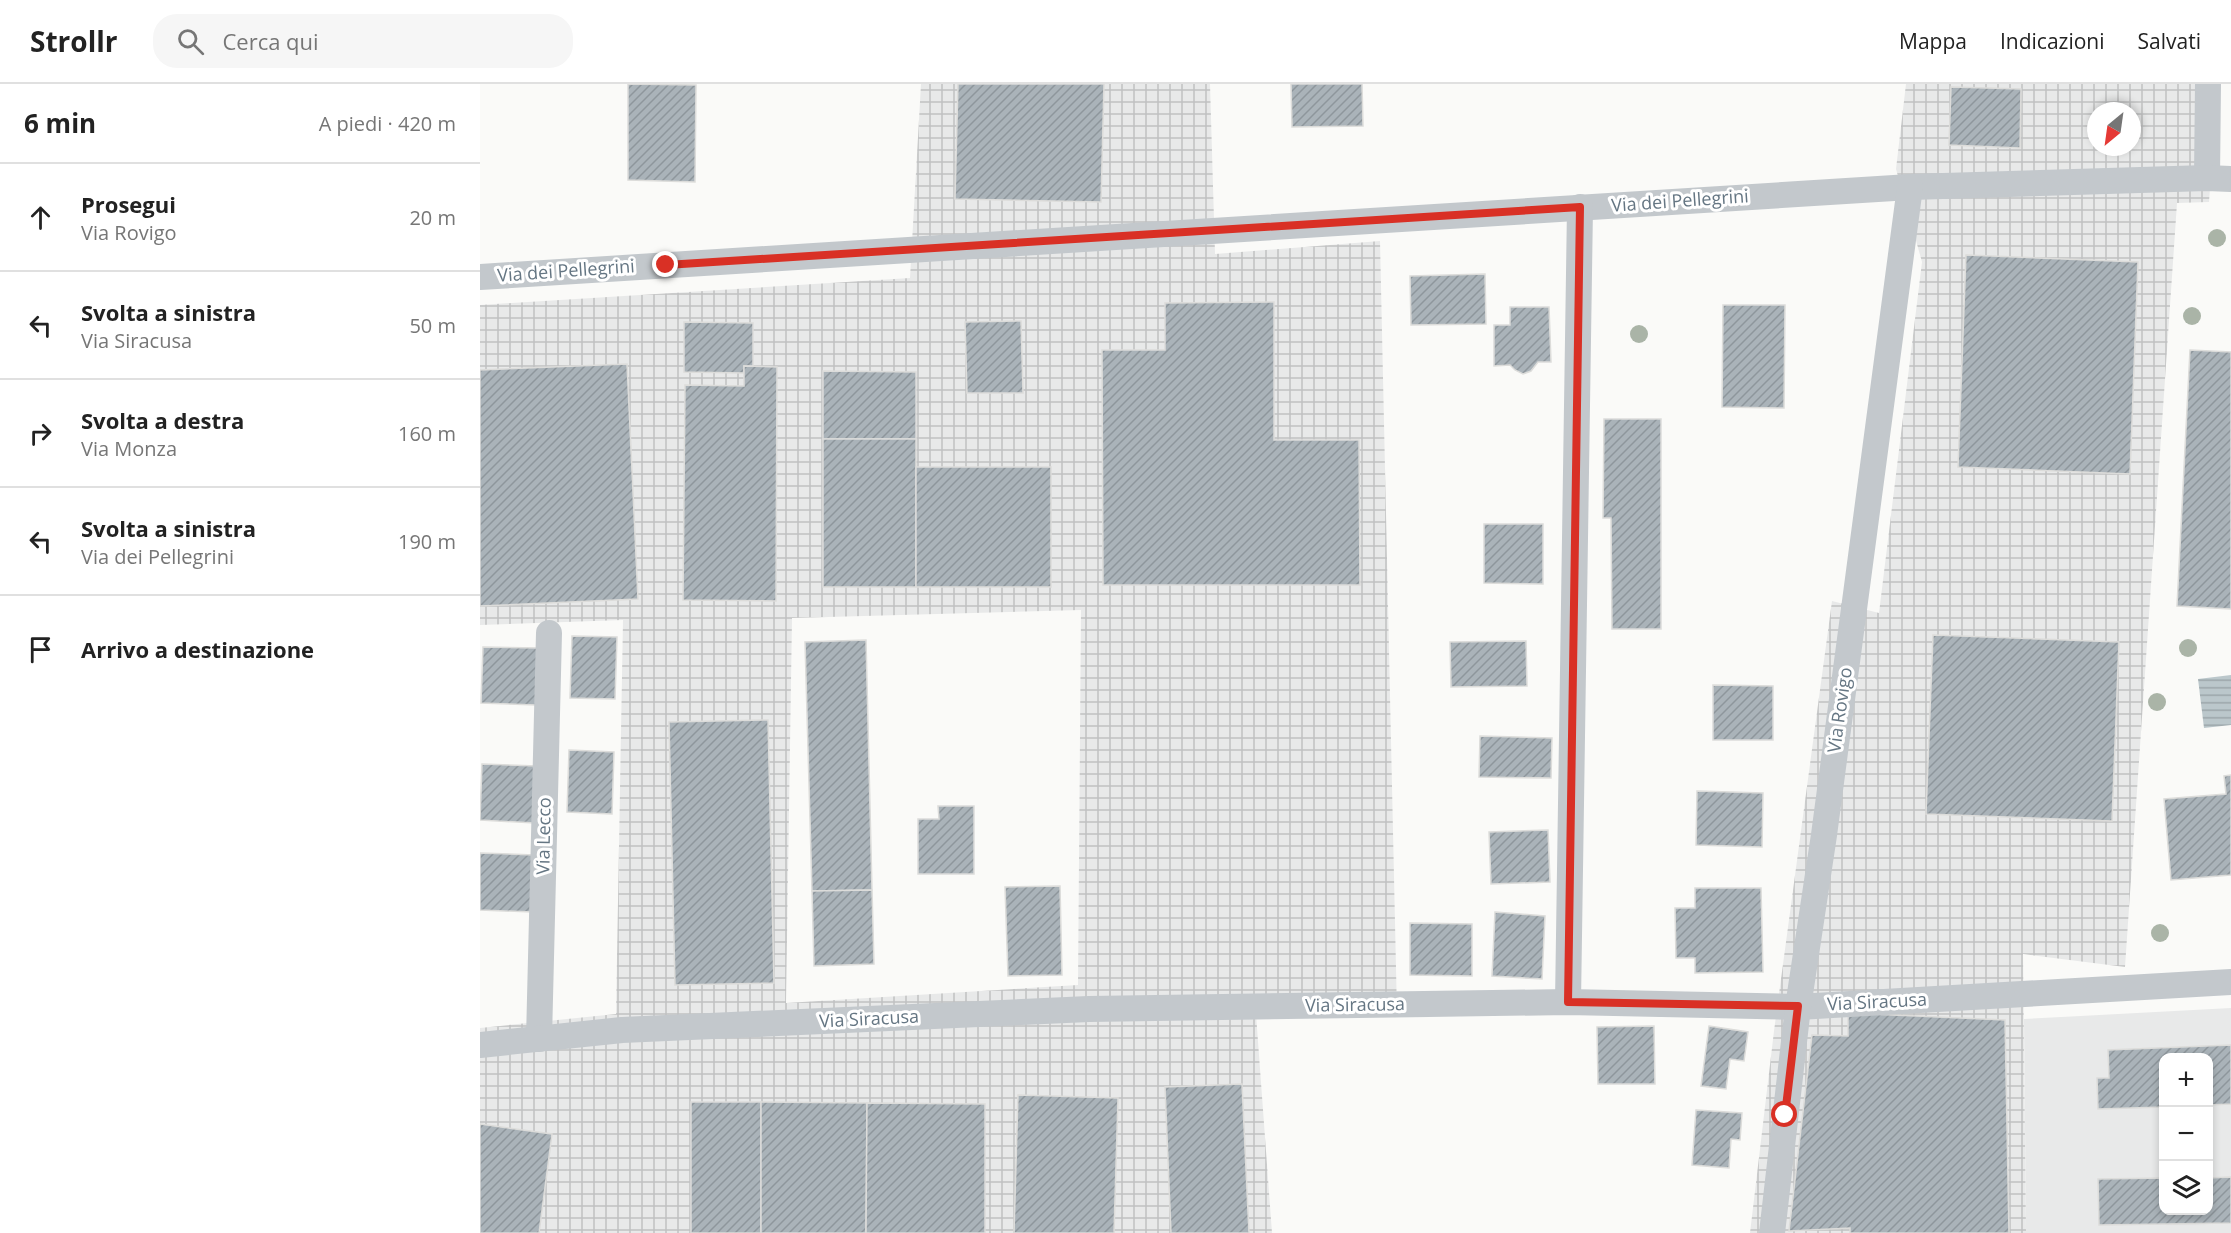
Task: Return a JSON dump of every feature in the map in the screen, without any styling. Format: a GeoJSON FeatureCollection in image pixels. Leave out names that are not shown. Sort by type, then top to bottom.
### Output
{"type":"FeatureCollection","features":[{"type":"Feature","properties":{"kind":"street"},"geometry":{"type":"LineString","coordinates":[[2208,84],[2219,179]]}},
{"type":"Feature","properties":{"kind":"street","name":"Via dei Pellegrini"},"geometry":{"type":"LineString","coordinates":[[480,276],[1910,187],[2219,179]]}},
{"type":"Feature","properties":{"kind":"street","name":"Via Rovigo"},"geometry":{"type":"LineString","coordinates":[[1772,1233],[1798,1006],[1824,835],[1910,187]]}},
{"type":"Feature","properties":{"kind":"street"},"geometry":{"type":"LineString","coordinates":[[1568,1002],[1580,207]]}},
{"type":"Feature","properties":{"kind":"street","name":"Via Lecco"},"geometry":{"type":"LineString","coordinates":[[539,1039],[549,633]]}},
{"type":"Feature","properties":{"kind":"street","name":"Via Siracusa"},"geometry":{"type":"LineString","coordinates":[[480,1045],[622,1030],[1089,1009],[1568,1002],[1798,1006],[2231,982]]}},
{"type":"Feature","properties":{"kind":"shaded area"},"geometry":{"type":"Polygon","coordinates":[[[921,84],[1210,84],[1215,254],[1380,241],[1397,1013],[1256,1014],[1272,1233],[480,1233],[480,1028],[616,1014],[623,620],[480,625],[480,305],[910,278],[921,84]],[[1081,610],[792,618],[786,1003],[1078,985],[1081,610]]]}},
{"type":"Feature","properties":{"kind":"shaded area"},"geometry":{"type":"Polygon","coordinates":[[[1906,84],[2218,84],[2209,202],[2177,203],[2125,967],[2023,954],[2026,1233],[1750,1233],[1774,1031],[1832,601],[1879,613],[1922,262],[1896,169],[1906,84]]]}},
{"type":"Feature","properties":{"kind":"shaded area"},"geometry":{"type":"Polygon","coordinates":[[[2231,675],[2231,725],[2204,728],[2198,679],[2231,675]]]}},
{"type":"Feature","properties":{"kind":"shaded area"},"geometry":{"type":"Polygon","coordinates":[[[2231,1008],[2231,1233],[2026,1233],[2024,1019],[2231,1008]]]}},
{"type":"Feature","properties":{"kind":"building"},"geometry":{"type":"Polygon","coordinates":[[[628,84],[696,85],[695,182],[628,180],[628,84]]]}},
{"type":"Feature","properties":{"kind":"building"},"geometry":{"type":"Polygon","coordinates":[[[958,84],[1104,84],[1101,202],[955,199],[958,84]]]}},
{"type":"Feature","properties":{"kind":"building"},"geometry":{"type":"Polygon","coordinates":[[[1291,84],[1362,84],[1363,126],[1292,127],[1291,84]]]}},
{"type":"Feature","properties":{"kind":"building"},"geometry":{"type":"Polygon","coordinates":[[[1951,87],[2021,89],[2020,148],[1949,145],[1951,87]]]}},
{"type":"Feature","properties":{"kind":"building"},"geometry":{"type":"Polygon","coordinates":[[[1966,255],[2138,262],[2130,474],[1958,467],[1966,255]]]}},
{"type":"Feature","properties":{"kind":"building"},"geometry":{"type":"Polygon","coordinates":[[[1485,274],[1486,324],[1411,325],[1410,276],[1485,274]]]}},
{"type":"Feature","properties":{"kind":"building"},"geometry":{"type":"Polygon","coordinates":[[[1274,302],[1274,440],[1359,440],[1360,585],[1103,585],[1102,350],[1165,350],[1165,303],[1274,302]]]}},
{"type":"Feature","properties":{"kind":"building"},"geometry":{"type":"Polygon","coordinates":[[[1723,305],[1785,305],[1784,408],[1722,407],[1723,305]]]}},
{"type":"Feature","properties":{"kind":"building"},"geometry":{"type":"Polygon","coordinates":[[[1510,307],[1549,307],[1551,362],[1538,362],[1531,371],[1523,374],[1510,365],[1494,366],[1494,325],[1510,325],[1510,307]]]}},
{"type":"Feature","properties":{"kind":"building"},"geometry":{"type":"Polygon","coordinates":[[[1021,321],[1023,393],[967,393],[965,322],[1021,321]]]}},
{"type":"Feature","properties":{"kind":"building"},"geometry":{"type":"Polygon","coordinates":[[[684,322],[753,323],[753,366],[744,366],[744,373],[684,372],[684,322]]]}},
{"type":"Feature","properties":{"kind":"building"},"geometry":{"type":"Polygon","coordinates":[[[2190,350],[2231,352],[2231,609],[2177,606],[2190,350]]]}},
{"type":"Feature","properties":{"kind":"building"},"geometry":{"type":"Polygon","coordinates":[[[627,364],[638,599],[480,606],[480,370],[627,364]]]}},
{"type":"Feature","properties":{"kind":"building"},"geometry":{"type":"Polygon","coordinates":[[[744,366],[777,367],[776,601],[683,600],[685,385],[744,386],[744,366]]]}},
{"type":"Feature","properties":{"kind":"building"},"geometry":{"type":"Polygon","coordinates":[[[823,371],[916,372],[916,439],[823,439],[823,371]]]}},
{"type":"Feature","properties":{"kind":"building"},"geometry":{"type":"Polygon","coordinates":[[[1604,419],[1661,419],[1661,629],[1612,629],[1611,518],[1603,518],[1604,419]]]}},
{"type":"Feature","properties":{"kind":"building"},"geometry":{"type":"Polygon","coordinates":[[[823,439],[916,439],[916,587],[823,587],[823,439]]]}},
{"type":"Feature","properties":{"kind":"building"},"geometry":{"type":"Polygon","coordinates":[[[916,467],[1051,467],[1051,587],[916,587],[916,467]]]}},
{"type":"Feature","properties":{"kind":"building"},"geometry":{"type":"Polygon","coordinates":[[[1484,524],[1543,524],[1543,584],[1484,583],[1484,524]]]}},
{"type":"Feature","properties":{"kind":"building"},"geometry":{"type":"Polygon","coordinates":[[[1933,635],[2119,642],[2112,821],[1926,814],[1933,635]]]}},
{"type":"Feature","properties":{"kind":"building"},"geometry":{"type":"Polygon","coordinates":[[[572,636],[617,637],[615,699],[570,698],[572,636]]]}},
{"type":"Feature","properties":{"kind":"building"},"geometry":{"type":"Polygon","coordinates":[[[866,640],[872,890],[812,891],[805,642],[866,640]]]}},
{"type":"Feature","properties":{"kind":"building"},"geometry":{"type":"Polygon","coordinates":[[[1526,641],[1527,686],[1451,687],[1450,642],[1526,641]]]}},
{"type":"Feature","properties":{"kind":"building"},"geometry":{"type":"Polygon","coordinates":[[[483,647],[539,648],[537,705],[481,703],[483,647]]]}},
{"type":"Feature","properties":{"kind":"building"},"geometry":{"type":"Polygon","coordinates":[[[1713,685],[1773,686],[1773,740],[1713,740],[1713,685]]]}},
{"type":"Feature","properties":{"kind":"building"},"geometry":{"type":"Polygon","coordinates":[[[768,720],[774,983],[675,985],[669,722],[768,720]]]}},
{"type":"Feature","properties":{"kind":"building"},"geometry":{"type":"Polygon","coordinates":[[[1480,736],[1552,738],[1551,778],[1479,777],[1480,736]]]}},
{"type":"Feature","properties":{"kind":"building"},"geometry":{"type":"Polygon","coordinates":[[[569,750],[614,752],[612,814],[567,812],[569,750]]]}},
{"type":"Feature","properties":{"kind":"building"},"geometry":{"type":"Polygon","coordinates":[[[482,764],[537,766],[535,823],[480,820],[482,764]]]}},
{"type":"Feature","properties":{"kind":"building"},"geometry":{"type":"Polygon","coordinates":[[[2231,775],[2231,875],[2171,880],[2164,799],[2226,794],[2224,776],[2231,775]]]}},
{"type":"Feature","properties":{"kind":"building"},"geometry":{"type":"Polygon","coordinates":[[[1697,791],[1763,793],[1762,847],[1696,845],[1697,791]]]}},
{"type":"Feature","properties":{"kind":"building"},"geometry":{"type":"Polygon","coordinates":[[[938,806],[974,806],[974,874],[918,874],[918,819],[939,819],[938,806]]]}},
{"type":"Feature","properties":{"kind":"building"},"geometry":{"type":"Polygon","coordinates":[[[1548,830],[1550,882],[1491,884],[1489,832],[1548,830]]]}},
{"type":"Feature","properties":{"kind":"building"},"geometry":{"type":"Polygon","coordinates":[[[480,853],[534,855],[532,912],[480,910],[480,853]]]}},
{"type":"Feature","properties":{"kind":"building"},"geometry":{"type":"Polygon","coordinates":[[[1060,886],[1062,975],[1008,976],[1005,887],[1060,886]]]}},
{"type":"Feature","properties":{"kind":"building"},"geometry":{"type":"Polygon","coordinates":[[[1695,888],[1761,888],[1763,972],[1695,973],[1695,958],[1676,958],[1675,908],[1695,908],[1695,888]]]}},
{"type":"Feature","properties":{"kind":"building"},"geometry":{"type":"Polygon","coordinates":[[[872,890],[874,964],[814,966],[812,891],[872,890]]]}},
{"type":"Feature","properties":{"kind":"building"},"geometry":{"type":"Polygon","coordinates":[[[1495,912],[1545,916],[1542,979],[1492,976],[1495,912]]]}},
{"type":"Feature","properties":{"kind":"building"},"geometry":{"type":"Polygon","coordinates":[[[1410,923],[1472,924],[1472,976],[1410,975],[1410,923]]]}},
{"type":"Feature","properties":{"kind":"building"},"geometry":{"type":"Polygon","coordinates":[[[1848,1013],[2005,1020],[2009,1233],[1850,1233],[1850,1228],[1789,1231],[1812,1035],[1848,1036],[1848,1013]]]}},
{"type":"Feature","properties":{"kind":"building"},"geometry":{"type":"Polygon","coordinates":[[[1654,1026],[1655,1084],[1598,1084],[1597,1027],[1654,1026]]]}},
{"type":"Feature","properties":{"kind":"building"},"geometry":{"type":"Polygon","coordinates":[[[1709,1026],[1748,1032],[1744,1061],[1730,1059],[1726,1089],[1701,1086],[1709,1026]]]}},
{"type":"Feature","properties":{"kind":"building"},"geometry":{"type":"Polygon","coordinates":[[[2231,1045],[2231,1104],[2213,1105],[2213,1053],[2159,1053],[2159,1107],[2098,1109],[2097,1078],[2109,1078],[2108,1050],[2231,1045]]]}},
{"type":"Feature","properties":{"kind":"building"},"geometry":{"type":"Polygon","coordinates":[[[1242,1084],[1249,1233],[1171,1233],[1165,1087],[1242,1084]]]}},
{"type":"Feature","properties":{"kind":"building"},"geometry":{"type":"Polygon","coordinates":[[[1018,1095],[1118,1098],[1114,1233],[1014,1233],[1018,1095]]]}},
{"type":"Feature","properties":{"kind":"building"},"geometry":{"type":"Polygon","coordinates":[[[691,1102],[761,1102],[761,1233],[691,1233],[691,1102]]]}},
{"type":"Feature","properties":{"kind":"building"},"geometry":{"type":"Polygon","coordinates":[[[761,1102],[867,1103],[866,1233],[761,1233],[761,1102]]]}},
{"type":"Feature","properties":{"kind":"building"},"geometry":{"type":"Polygon","coordinates":[[[867,1103],[985,1104],[985,1233],[866,1233],[867,1103]]]}},
{"type":"Feature","properties":{"kind":"building"},"geometry":{"type":"Polygon","coordinates":[[[1696,1110],[1742,1113],[1740,1140],[1731,1139],[1729,1168],[1692,1165],[1696,1110]]]}},
{"type":"Feature","properties":{"kind":"building"},"geometry":{"type":"Polygon","coordinates":[[[480,1124],[552,1134],[539,1233],[480,1233],[480,1124]]]}},
{"type":"Feature","properties":{"kind":"building"},"geometry":{"type":"Polygon","coordinates":[[[2231,1177],[2231,1223],[2099,1225],[2098,1179],[2159,1178],[2159,1215],[2213,1215],[2213,1178],[2231,1177]]]}},
{"type":"Feature","properties":{"kind":"route"},"geometry":{"type":"LineString","coordinates":[[666,265],[1580,207],[1568,1002],[1798,1006],[1785,1115]]}}]}
